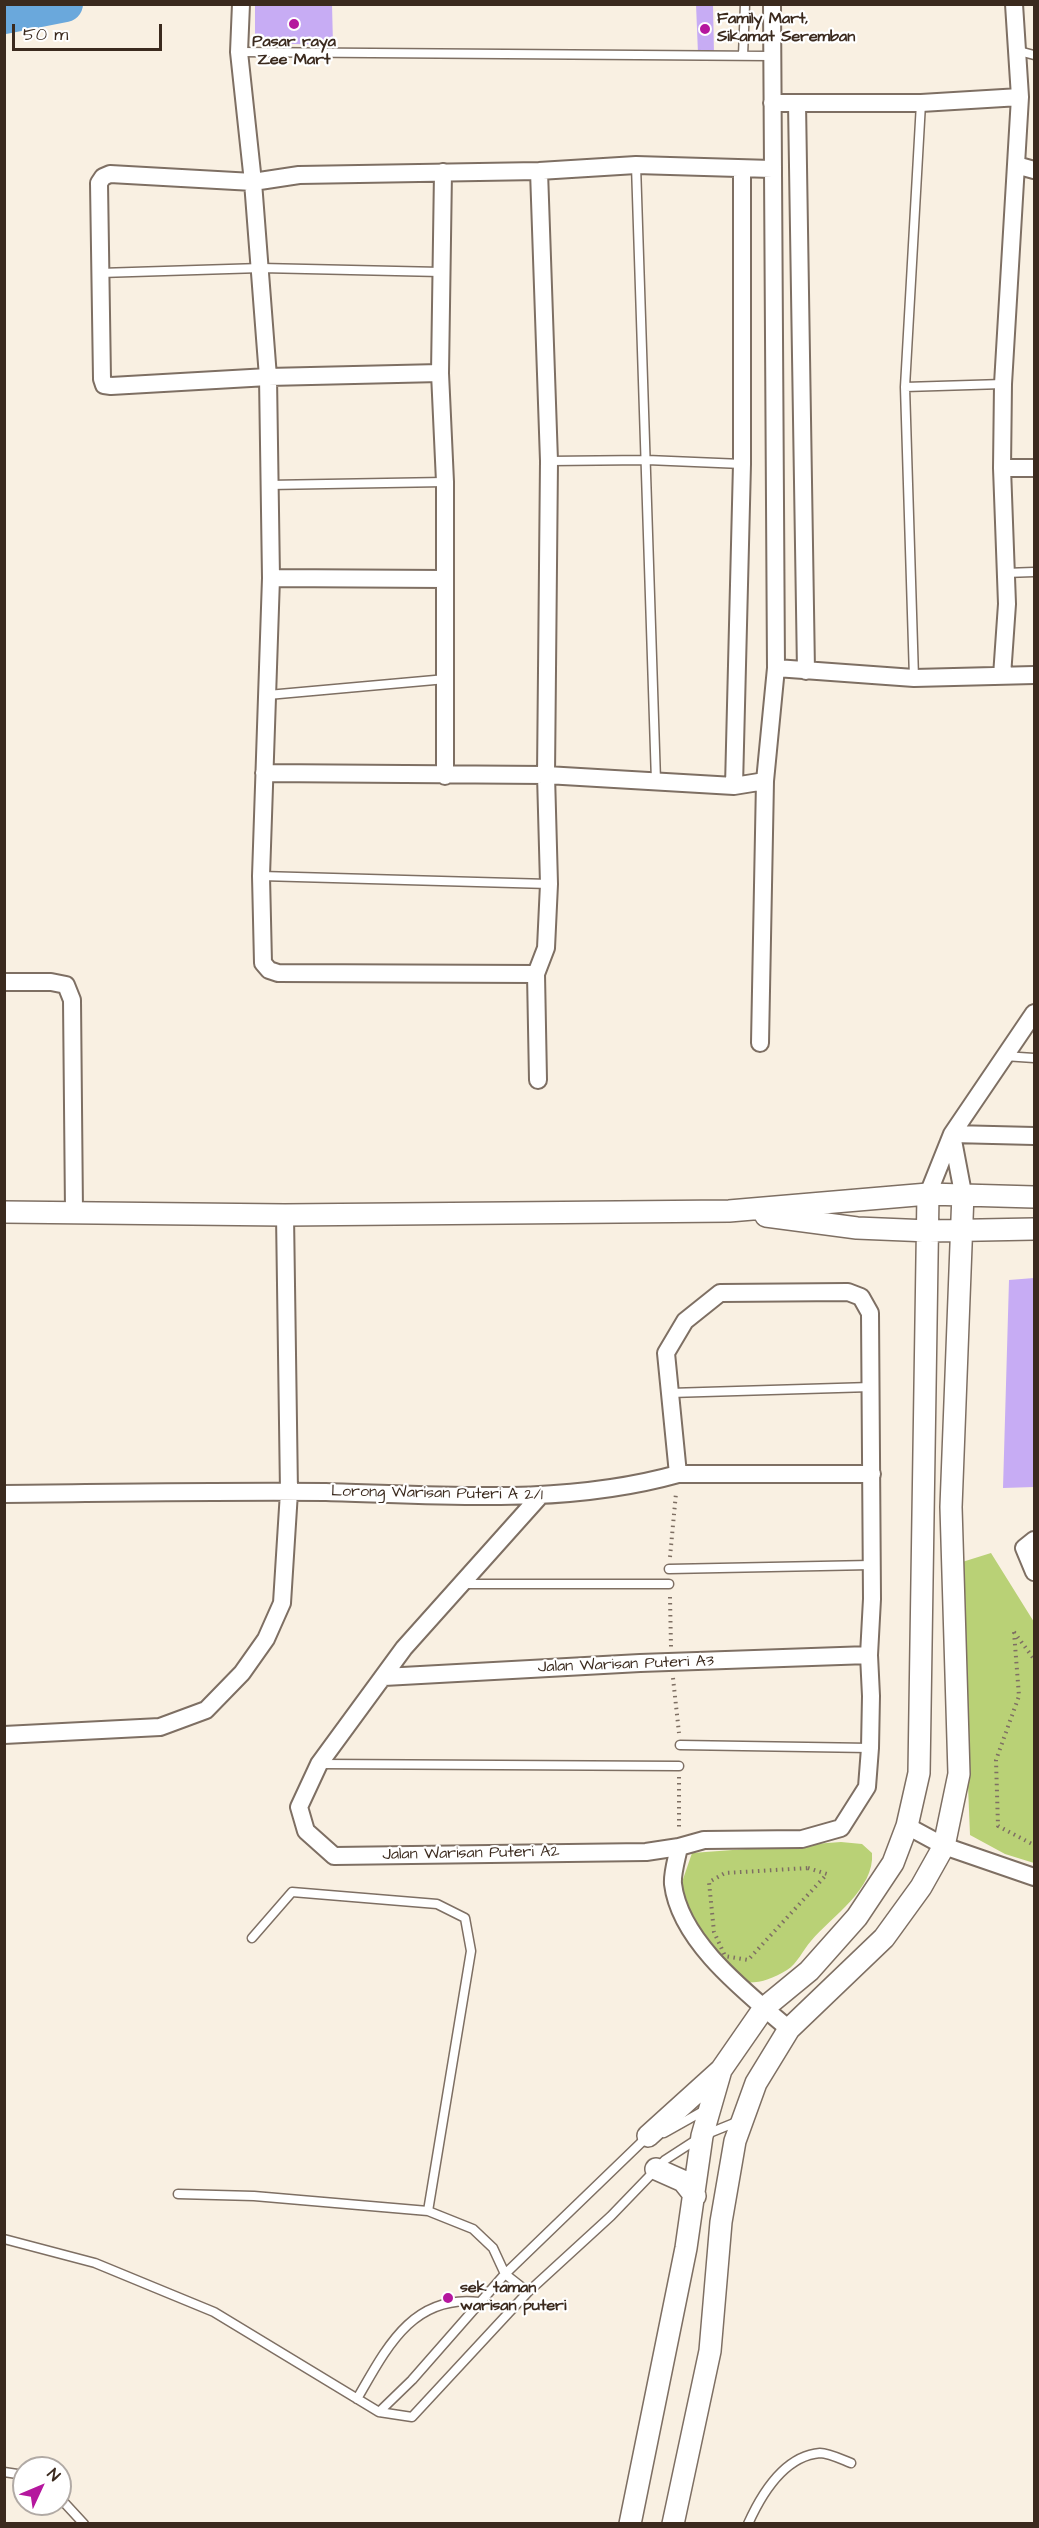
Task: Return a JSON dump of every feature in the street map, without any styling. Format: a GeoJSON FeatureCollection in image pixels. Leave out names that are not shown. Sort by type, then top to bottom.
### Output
{"type":"FeatureCollection","features":[{"type":"Feature","properties":{"kind":"street"},"geometry":{"type":"LineString","coordinates":[[241,4],[239,52],[254,182],[268,377],[271,578],[261,876],[263,963],[269,970],[294,974],[536,974]]}},
{"type":"Feature","properties":{"kind":"street"},"geometry":{"type":"LineString","coordinates":[[760,1043],[765,781],[776,668],[772,4]]}},
{"type":"Feature","properties":{"kind":"street"},"geometry":{"type":"LineString","coordinates":[[1002,676],[1007,603],[1002,468],[1003,384],[1020,97],[1015,50],[1014,4]]}},
{"type":"Feature","properties":{"kind":"street"},"geometry":{"type":"LineString","coordinates":[[772,103],[921,103],[1020,97]]}},
{"type":"Feature","properties":{"kind":"street"},"geometry":{"type":"LineString","coordinates":[[797,103],[806,671]]}},
{"type":"Feature","properties":{"kind":"street"},"geometry":{"type":"LineString","coordinates":[[440,373],[268,377],[104,385],[99,183],[103,177],[110,174],[254,182],[299,175],[538,171],[636,165],[742,170],[772,169]]}},
{"type":"Feature","properties":{"kind":"street"},"geometry":{"type":"LineString","coordinates":[[1016,165],[1035,170]]}},
{"type":"Feature","properties":{"kind":"street"},"geometry":{"type":"LineString","coordinates":[[734,786],[742,464],[742,170]]}},
{"type":"Feature","properties":{"kind":"street"},"geometry":{"type":"LineString","coordinates":[[538,171],[549,460],[546,775],[549,884],[546,948],[536,974],[538,1080]]}},
{"type":"Feature","properties":{"kind":"street"},"geometry":{"type":"LineString","coordinates":[[442,172],[440,373],[446,482],[445,776]]}},
{"type":"Feature","properties":{"kind":"street"},"geometry":{"type":"LineString","coordinates":[[1002,468],[1035,468]]}},
{"type":"Feature","properties":{"kind":"street"},"geometry":{"type":"LineString","coordinates":[[271,578],[446,579]]}},
{"type":"Feature","properties":{"kind":"street"},"geometry":{"type":"LineString","coordinates":[[776,668],[914,678],[1035,675]]}},
{"type":"Feature","properties":{"kind":"street"},"geometry":{"type":"LineString","coordinates":[[264,773],[546,775],[734,786],[765,781]]}},
{"type":"Feature","properties":{"kind":"street"},"geometry":{"type":"LineString","coordinates":[[4,982],[51,982],[66,985],[72,999],[74,1212]]}},
{"type":"Feature","properties":{"kind":"street"},"geometry":{"type":"LineString","coordinates":[[648,2136],[721,2070],[764,2008],[808,1971],[857,1917],[893,1863],[907,1826],[919,1773],[928,1194],[952,1134],[1035,1013]]}},
{"type":"Feature","properties":{"kind":"street"},"geometry":{"type":"LineString","coordinates":[[952,1134],[1035,1136]]}},
{"type":"Feature","properties":{"kind":"street"},"geometry":{"type":"LineString","coordinates":[[673,2523],[710,2350],[721,2222],[735,2141],[756,2083],[789,2029],[884,1938],[921,1887],[944,1846],[959,1774],[951,1507],[963,1193],[952,1134]]}},
{"type":"Feature","properties":{"kind":"street"},"geometry":{"type":"LineString","coordinates":[[4,1212],[285,1215],[729,1211],[928,1194],[963,1193],[1035,1197]]}},
{"type":"Feature","properties":{"kind":"street"},"geometry":{"type":"LineString","coordinates":[[729,1211],[857,1228],[929,1231],[1035,1229]]}},
{"type":"Feature","properties":{"kind":"street"},"geometry":{"type":"LineString","coordinates":[[4,1735],[160,1727],[206,1710],[242,1673],[267,1639],[282,1603],[289,1492],[285,1215]]}},
{"type":"Feature","properties":{"kind":"street","name":"Jalan Warisan Puteri A2"},"geometry":{"type":"LineString","coordinates":[[320,1764],[299,1807],[306,1831],[334,1856],[646,1852],[680,1847],[704,1840],[802,1839],[841,1828],[867,1787],[870,1748],[872,1474],[870,1314],[861,1297],[848,1292],[720,1293],[685,1321],[666,1353],[678,1474]]}},
{"type":"Feature","properties":{"kind":"street","name":"Lorong Warisan Puteri A 2/1"},"geometry":{"type":"LineString","coordinates":[[4,1494],[289,1492],[540,1496],[648,1482],[678,1474],[872,1474]]}},
{"type":"Feature","properties":{"kind":"street"},"geometry":{"type":"LineString","coordinates":[[320,1764],[405,1648],[459,1584],[540,1496]]}},
{"type":"Feature","properties":{"kind":"street"},"geometry":{"type":"LineString","coordinates":[[1035,1540],[1024,1548],[1035,1572]]}},
{"type":"Feature","properties":{"kind":"street","name":"Jalan Warisan Puteri A3"},"geometry":{"type":"LineString","coordinates":[[384,1677],[869,1655]]}},
{"type":"Feature","properties":{"kind":"street"},"geometry":{"type":"LineString","coordinates":[[907,1826],[944,1846],[1035,1877]]}},
{"type":"Feature","properties":{"kind":"street"},"geometry":{"type":"LineString","coordinates":[[680,1847],[672,1882],[684,1923],[720,1966],[789,2029]]}},
{"type":"Feature","properties":{"kind":"street"},"geometry":{"type":"LineString","coordinates":[[630,2523],[655,2410],[695,2196],[702,2136],[721,2070]]}},
{"type":"Feature","properties":{"kind":"street"},"geometry":{"type":"LineString","coordinates":[[656,2169],[683,2181],[695,2196]]}},
{"type":"Feature","properties":{"kind":"lane"},"geometry":{"type":"LineString","coordinates":[[743,56],[745,4]]}},
{"type":"Feature","properties":{"kind":"lane"},"geometry":{"type":"LineString","coordinates":[[1015,50],[1035,55]]}},
{"type":"Feature","properties":{"kind":"lane"},"geometry":{"type":"LineString","coordinates":[[239,52],[771,56]]}},
{"type":"Feature","properties":{"kind":"lane"},"geometry":{"type":"LineString","coordinates":[[914,678],[905,387],[921,103]]}},
{"type":"Feature","properties":{"kind":"lane"},"geometry":{"type":"LineString","coordinates":[[636,165],[656,781]]}},
{"type":"Feature","properties":{"kind":"lane"},"geometry":{"type":"LineString","coordinates":[[100,273],[261,268],[441,272]]}},
{"type":"Feature","properties":{"kind":"lane"},"geometry":{"type":"LineString","coordinates":[[905,387],[1003,384]]}},
{"type":"Feature","properties":{"kind":"lane"},"geometry":{"type":"LineString","coordinates":[[549,460],[647,460],[742,464]]}},
{"type":"Feature","properties":{"kind":"lane"},"geometry":{"type":"LineString","coordinates":[[268,485],[446,482]]}},
{"type":"Feature","properties":{"kind":"lane"},"geometry":{"type":"LineString","coordinates":[[1005,573],[1035,572]]}},
{"type":"Feature","properties":{"kind":"lane"},"geometry":{"type":"LineString","coordinates":[[268,695],[446,679]]}},
{"type":"Feature","properties":{"kind":"lane"},"geometry":{"type":"LineString","coordinates":[[261,876],[549,884]]}},
{"type":"Feature","properties":{"kind":"lane"},"geometry":{"type":"LineString","coordinates":[[1004,1056],[1035,1058]]}},
{"type":"Feature","properties":{"kind":"lane"},"geometry":{"type":"LineString","coordinates":[[670,1394],[871,1387]]}},
{"type":"Feature","properties":{"kind":"lane"},"geometry":{"type":"LineString","coordinates":[[669,1569],[871,1565]]}},
{"type":"Feature","properties":{"kind":"lane"},"geometry":{"type":"LineString","coordinates":[[459,1584],[669,1584]]}},
{"type":"Feature","properties":{"kind":"lane"},"geometry":{"type":"LineString","coordinates":[[681,1745],[870,1748]]}},
{"type":"Feature","properties":{"kind":"lane"},"geometry":{"type":"LineString","coordinates":[[320,1764],[679,1766]]}},
{"type":"Feature","properties":{"kind":"lane"},"geometry":{"type":"LineString","coordinates":[[252,1938],[292,1892],[437,1904],[465,1918],[471,1951],[428,2211]]}},
{"type":"Feature","properties":{"kind":"lane"},"geometry":{"type":"LineString","coordinates":[[379,2412],[412,2380],[505,2274],[648,2136],[663,2133],[711,2107]]}},
{"type":"Feature","properties":{"kind":"lane"},"geometry":{"type":"LineString","coordinates":[[4,2239],[95,2263],[214,2312],[379,2412],[412,2417],[528,2292],[656,2169],[702,2136],[742,2120]]}},
{"type":"Feature","properties":{"kind":"lane"},"geometry":{"type":"LineString","coordinates":[[178,2194],[254,2196],[428,2211],[473,2229],[493,2248],[505,2274],[528,2292]]}},
{"type":"Feature","properties":{"kind":"lane"},"geometry":{"type":"LineString","coordinates":[[357,2399],[401,2330],[428,2308],[460,2300],[479,2302]]}},
{"type":"Feature","properties":{"kind":"lane"},"geometry":{"type":"LineString","coordinates":[[748,2523],[760,2498],[797,2461],[821,2453],[851,2463]]}},
{"type":"Feature","properties":{"kind":"lane"},"geometry":{"type":"LineString","coordinates":[[72,2510],[84,2523]]}},
{"type":"Feature","properties":{"kind":"path"},"geometry":{"type":"LineString","coordinates":[[1035,1659],[1014,1632],[1019,1696],[996,1760],[998,1826],[1035,1845]]}},
{"type":"Feature","properties":{"kind":"path"},"geometry":{"type":"LineString","coordinates":[[671,1663],[681,1745]]}},
{"type":"Feature","properties":{"kind":"path"},"geometry":{"type":"LineString","coordinates":[[679,1766],[680,1847]]}},
{"type":"Feature","properties":{"kind":"path"},"geometry":{"type":"LineString","coordinates":[[808,1868],[826,1874],[748,1960],[725,1956],[714,1932],[709,1881],[725,1874],[808,1868]]}},
{"type":"Feature","properties":{"kind":"green space"},"geometry":{"type":"Polygon","coordinates":[[[991,1553],[1034,1622],[1034,1863],[1005,1854],[970,1835],[959,1563],[991,1553]]]}},
{"type":"Feature","properties":{"kind":"green space"},"geometry":{"type":"Polygon","coordinates":[[[841,1842],[862,1844],[872,1853],[871,1866],[860,1890],[811,1941],[791,1967],[764,1980],[740,1982],[693,1928],[681,1885],[692,1853],[841,1842]]]}},
{"type":"Feature","properties":{"kind":"building","name":"Pasar raya Zee Mart"},"geometry":{"type":"Polygon","coordinates":[[[255,4],[332,4],[333,45],[255,43],[255,4]]]}},
{"type":"Feature","properties":{"kind":"building","name":"Family Mart, Sikamat Seremban"},"geometry":{"type":"Polygon","coordinates":[[[696,4],[713,4],[714,54],[698,54],[696,4]]]}},
{"type":"Feature","properties":{"kind":"building"},"geometry":{"type":"Polygon","coordinates":[[[1034,1278],[1034,1487],[1003,1488],[1009,1280],[1034,1278]]]}},
{"type":"Feature","properties":{"kind":"waterway"},"geometry":{"type":"LineString","coordinates":[[4,16],[65,4]]}},
{"type":"Feature","properties":{"kind":"place","name":"Pasar raya Zee Mart"},"geometry":{"type":"Point","coordinates":[294,24]}},
{"type":"Feature","properties":{"kind":"place","name":"Family Mart, Sikamat Seremban"},"geometry":{"type":"Point","coordinates":[705,29]}},
{"type":"Feature","properties":{"kind":"place","name":"sek taman warisan puteri"},"geometry":{"type":"Point","coordinates":[448,2298]}}]}
